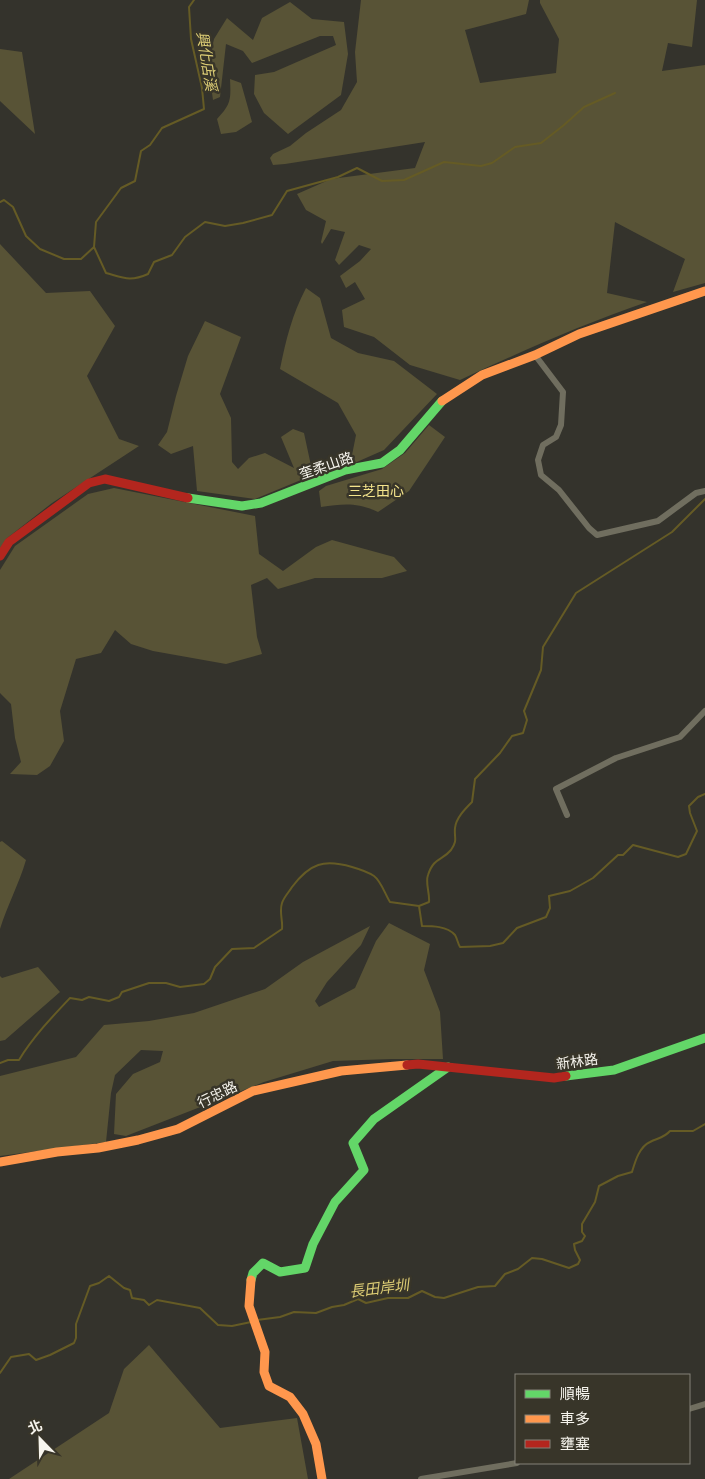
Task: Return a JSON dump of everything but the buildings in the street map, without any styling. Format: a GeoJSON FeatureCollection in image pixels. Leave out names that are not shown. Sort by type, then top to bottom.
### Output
{"type":"FeatureCollection","features":[{"type":"Feature","properties":{"kind":"street","name":"奎柔山路"},"geometry":{"type":"LineString","coordinates":[[0,556],[9,542],[90,482],[105,479],[177,497],[242,506],[261,503],[344,470],[382,463],[400,450],[439,403],[482,375],[579,334],[705,291]]}},
{"type":"Feature","properties":{"kind":"street"},"geometry":{"type":"LineString","coordinates":[[535,354],[563,392],[561,425],[556,437],[543,445],[538,460],[541,475],[559,490],[589,528],[597,535],[658,521],[696,493],[705,491]]}},
{"type":"Feature","properties":{"kind":"street"},"geometry":{"type":"LineString","coordinates":[[567,815],[556,789],[616,758],[680,737],[705,710]]}},
{"type":"Feature","properties":{"kind":"street","name":"新林路"},"geometry":{"type":"LineString","coordinates":[[448,1067],[554,1078],[614,1070],[705,1038]]}},
{"type":"Feature","properties":{"kind":"street","name":"行忠路"},"geometry":{"type":"LineString","coordinates":[[0,1162],[57,1152],[98,1148],[138,1140],[178,1129],[253,1091],[341,1071],[418,1064],[448,1067]]}},
{"type":"Feature","properties":{"kind":"street"},"geometry":{"type":"LineString","coordinates":[[322,1479],[316,1444],[303,1414],[290,1397],[269,1386],[264,1372],[265,1352],[249,1306],[250,1283],[253,1273],[263,1263],[280,1272],[305,1268],[313,1244],[335,1202],[364,1170],[353,1143],[374,1120],[448,1067]]}},
{"type":"Feature","properties":{"kind":"street"},"geometry":{"type":"LineString","coordinates":[[690,1409],[705,1404]]}},
{"type":"Feature","properties":{"kind":"street"},"geometry":{"type":"LineString","coordinates":[[422,1479],[515,1463]]}},
{"type":"Feature","properties":{"kind":"green space"},"geometry":{"type":"Polygon","coordinates":[[[361,0],[529,0],[526,14],[465,30],[480,83],[556,73],[559,39],[540,0],[697,0],[692,47],[668,43],[662,71],[705,65],[705,283],[673,292],[685,259],[615,222],[607,293],[647,302],[553,338],[460,380],[410,365],[374,337],[344,327],[342,310],[365,299],[355,282],[346,288],[340,276],[360,261],[371,249],[359,245],[339,265],[335,260],[345,232],[331,229],[322,244],[326,221],[306,210],[297,194],[331,179],[415,168],[425,142],[285,164],[273,165],[270,158],[273,154],[290,146],[341,110],[357,82],[355,52],[361,0]]]}},
{"type":"Feature","properties":{"kind":"green space"},"geometry":{"type":"Polygon","coordinates":[[[290,2],[312,19],[344,22],[348,54],[341,95],[288,134],[264,113],[254,94],[255,75],[274,72],[336,45],[333,36],[320,36],[252,63],[243,51],[226,44],[220,97],[213,100],[208,65],[214,39],[227,18],[253,40],[262,18],[290,2]]]}},
{"type":"Feature","properties":{"kind":"green space"},"geometry":{"type":"Polygon","coordinates":[[[0,49],[22,52],[35,134],[0,101],[0,49]]]}},
{"type":"Feature","properties":{"kind":"green space"},"geometry":{"type":"Polygon","coordinates":[[[230,79],[241,83],[252,122],[236,132],[221,134],[217,119],[229,101],[230,79]]]}},
{"type":"Feature","properties":{"kind":"green space"},"geometry":{"type":"Polygon","coordinates":[[[0,244],[46,293],[90,291],[115,326],[87,376],[119,439],[139,446],[52,503],[6,539],[0,550],[0,244]]]}},
{"type":"Feature","properties":{"kind":"green space"},"geometry":{"type":"Polygon","coordinates":[[[306,288],[320,298],[331,338],[358,353],[394,361],[437,394],[384,450],[350,465],[356,435],[338,403],[280,369],[290,327],[306,288]]]}},
{"type":"Feature","properties":{"kind":"green space"},"geometry":{"type":"Polygon","coordinates":[[[205,321],[241,337],[220,394],[231,418],[232,462],[238,469],[249,458],[265,453],[294,468],[281,437],[293,429],[304,433],[313,475],[255,499],[197,491],[193,446],[171,454],[158,445],[167,432],[188,356],[205,321]]]}},
{"type":"Feature","properties":{"kind":"green space","name":"三芝田心"},"geometry":{"type":"Polygon","coordinates":[[[429,425],[445,437],[409,491],[378,512],[350,505],[321,507],[319,491],[326,486],[382,469],[405,453],[429,425]]]}},
{"type":"Feature","properties":{"kind":"green space"},"geometry":{"type":"Polygon","coordinates":[[[114,488],[255,516],[259,554],[283,571],[316,547],[332,540],[394,557],[407,571],[382,578],[315,578],[278,589],[267,578],[251,585],[257,637],[262,654],[226,664],[153,651],[131,644],[115,630],[101,653],[76,659],[60,711],[64,741],[50,766],[37,775],[10,774],[21,762],[15,738],[11,704],[0,693],[0,570],[15,546],[88,494],[114,488]]]}},
{"type":"Feature","properties":{"kind":"green space"},"geometry":{"type":"Polygon","coordinates":[[[2,841],[26,860],[0,929],[0,842],[2,841]]]}},
{"type":"Feature","properties":{"kind":"green space"},"geometry":{"type":"Polygon","coordinates":[[[389,923],[430,944],[424,970],[440,1012],[443,1059],[333,1061],[264,1082],[126,1136],[114,1134],[116,1094],[133,1074],[160,1062],[163,1051],[141,1050],[115,1075],[111,1093],[106,1142],[0,1156],[0,1076],[76,1057],[104,1025],[149,1021],[194,1013],[265,989],[303,962],[370,926],[361,945],[327,982],[315,1001],[319,1007],[355,988],[376,941],[389,923]]]}},
{"type":"Feature","properties":{"kind":"green space"},"geometry":{"type":"Polygon","coordinates":[[[38,967],[60,992],[5,1040],[0,1041],[0,976],[2,978],[38,967]]]}},
{"type":"Feature","properties":{"kind":"green space"},"geometry":{"type":"Polygon","coordinates":[[[149,1345],[220,1428],[297,1418],[308,1479],[9,1479],[109,1413],[124,1369],[149,1345]]]}},
{"type":"Feature","properties":{"kind":"waterway","name":"興化店溪"},"geometry":{"type":"LineString","coordinates":[[0,202],[4,200],[13,207],[26,236],[40,249],[64,259],[81,259],[94,247],[96,222],[121,188],[135,181],[141,151],[150,145],[162,128],[204,109],[202,88],[191,39],[189,7],[194,0]]}},
{"type":"Feature","properties":{"kind":"waterway"},"geometry":{"type":"LineString","coordinates":[[94,247],[106,273],[136,278],[148,274],[154,262],[172,255],[185,237],[205,222],[225,226],[272,215],[287,191],[338,177],[357,168],[382,181],[404,180],[444,162],[481,166],[492,163],[515,147],[541,143],[584,107],[615,93]]}},
{"type":"Feature","properties":{"kind":"waterway"},"geometry":{"type":"LineString","coordinates":[[419,906],[429,902],[427,881],[430,869],[453,847],[456,824],[461,814],[472,802],[475,779],[500,753],[512,736],[523,733],[527,720],[524,711],[541,670],[543,647],[576,593],[672,532],[705,499]]}},
{"type":"Feature","properties":{"kind":"waterway"},"geometry":{"type":"LineString","coordinates":[[0,1063],[8,1060],[19,1060],[37,1035],[70,998],[82,1000],[89,997],[109,1001],[119,997],[122,992],[149,983],[166,983],[180,987],[204,984],[210,979],[215,967],[232,949],[254,948],[282,929],[281,910],[284,899],[299,879],[318,865],[333,863],[369,873],[379,881],[390,902],[419,906],[422,926],[439,927],[452,932],[460,947],[490,946],[503,943],[517,928],[546,917],[550,908],[549,896],[570,891],[593,878],[618,855],[623,855],[633,845],[678,857],[686,854],[697,831],[689,806],[698,797],[705,794]]}},
{"type":"Feature","properties":{"kind":"waterway","name":"長田岸圳"},"geometry":{"type":"LineString","coordinates":[[257,1320],[280,1317],[294,1312],[316,1313],[358,1299],[366,1303],[388,1298],[408,1298],[422,1291],[435,1297],[444,1298],[478,1287],[495,1286],[505,1274],[518,1269],[532,1258],[542,1259],[569,1268],[578,1264],[580,1260],[574,1244],[582,1241],[585,1236],[582,1232],[582,1224],[595,1202],[599,1186],[618,1176],[632,1172],[636,1159],[646,1144],[663,1137],[670,1131],[693,1131],[705,1124]]}},
{"type":"Feature","properties":{"kind":"waterway","name":"長田岸圳"},"geometry":{"type":"LineString","coordinates":[[0,1373],[11,1357],[29,1354],[36,1360],[74,1343],[76,1324],[90,1286],[99,1283],[109,1276],[124,1288],[130,1290],[132,1298],[144,1300],[149,1305],[157,1300],[200,1308],[218,1325],[232,1326],[251,1322]]}},
{"type":"Feature","properties":{"kind":"traffic: fast"},"geometry":{"type":"LineString","coordinates":[[188,498],[242,506],[261,503],[345,470],[382,463],[400,450],[442,401]]}},
{"type":"Feature","properties":{"kind":"traffic: fast"},"geometry":{"type":"LineString","coordinates":[[566,1076],[614,1070],[705,1038]]}},
{"type":"Feature","properties":{"kind":"traffic: fast"},"geometry":{"type":"LineString","coordinates":[[251,1280],[253,1273],[263,1263],[280,1272],[305,1268],[313,1244],[335,1202],[364,1170],[353,1143],[374,1119],[448,1067]]}},
{"type":"Feature","properties":{"kind":"traffic: slow"},"geometry":{"type":"LineString","coordinates":[[442,401],[482,375],[535,355],[579,334],[705,291]]}},
{"type":"Feature","properties":{"kind":"traffic: slow"},"geometry":{"type":"LineString","coordinates":[[0,1162],[57,1152],[98,1148],[138,1140],[178,1129],[253,1091],[341,1071],[407,1065]]}},
{"type":"Feature","properties":{"kind":"traffic: slow"},"geometry":{"type":"LineString","coordinates":[[251,1280],[249,1306],[265,1352],[264,1372],[269,1386],[290,1397],[303,1414],[316,1444],[322,1479]]}},
{"type":"Feature","properties":{"kind":"traffic: jam"},"geometry":{"type":"LineString","coordinates":[[0,556],[9,542],[89,483],[105,479],[188,498]]}},
{"type":"Feature","properties":{"kind":"traffic: jam"},"geometry":{"type":"LineString","coordinates":[[407,1065],[418,1064],[554,1078],[566,1076]]}}]}
